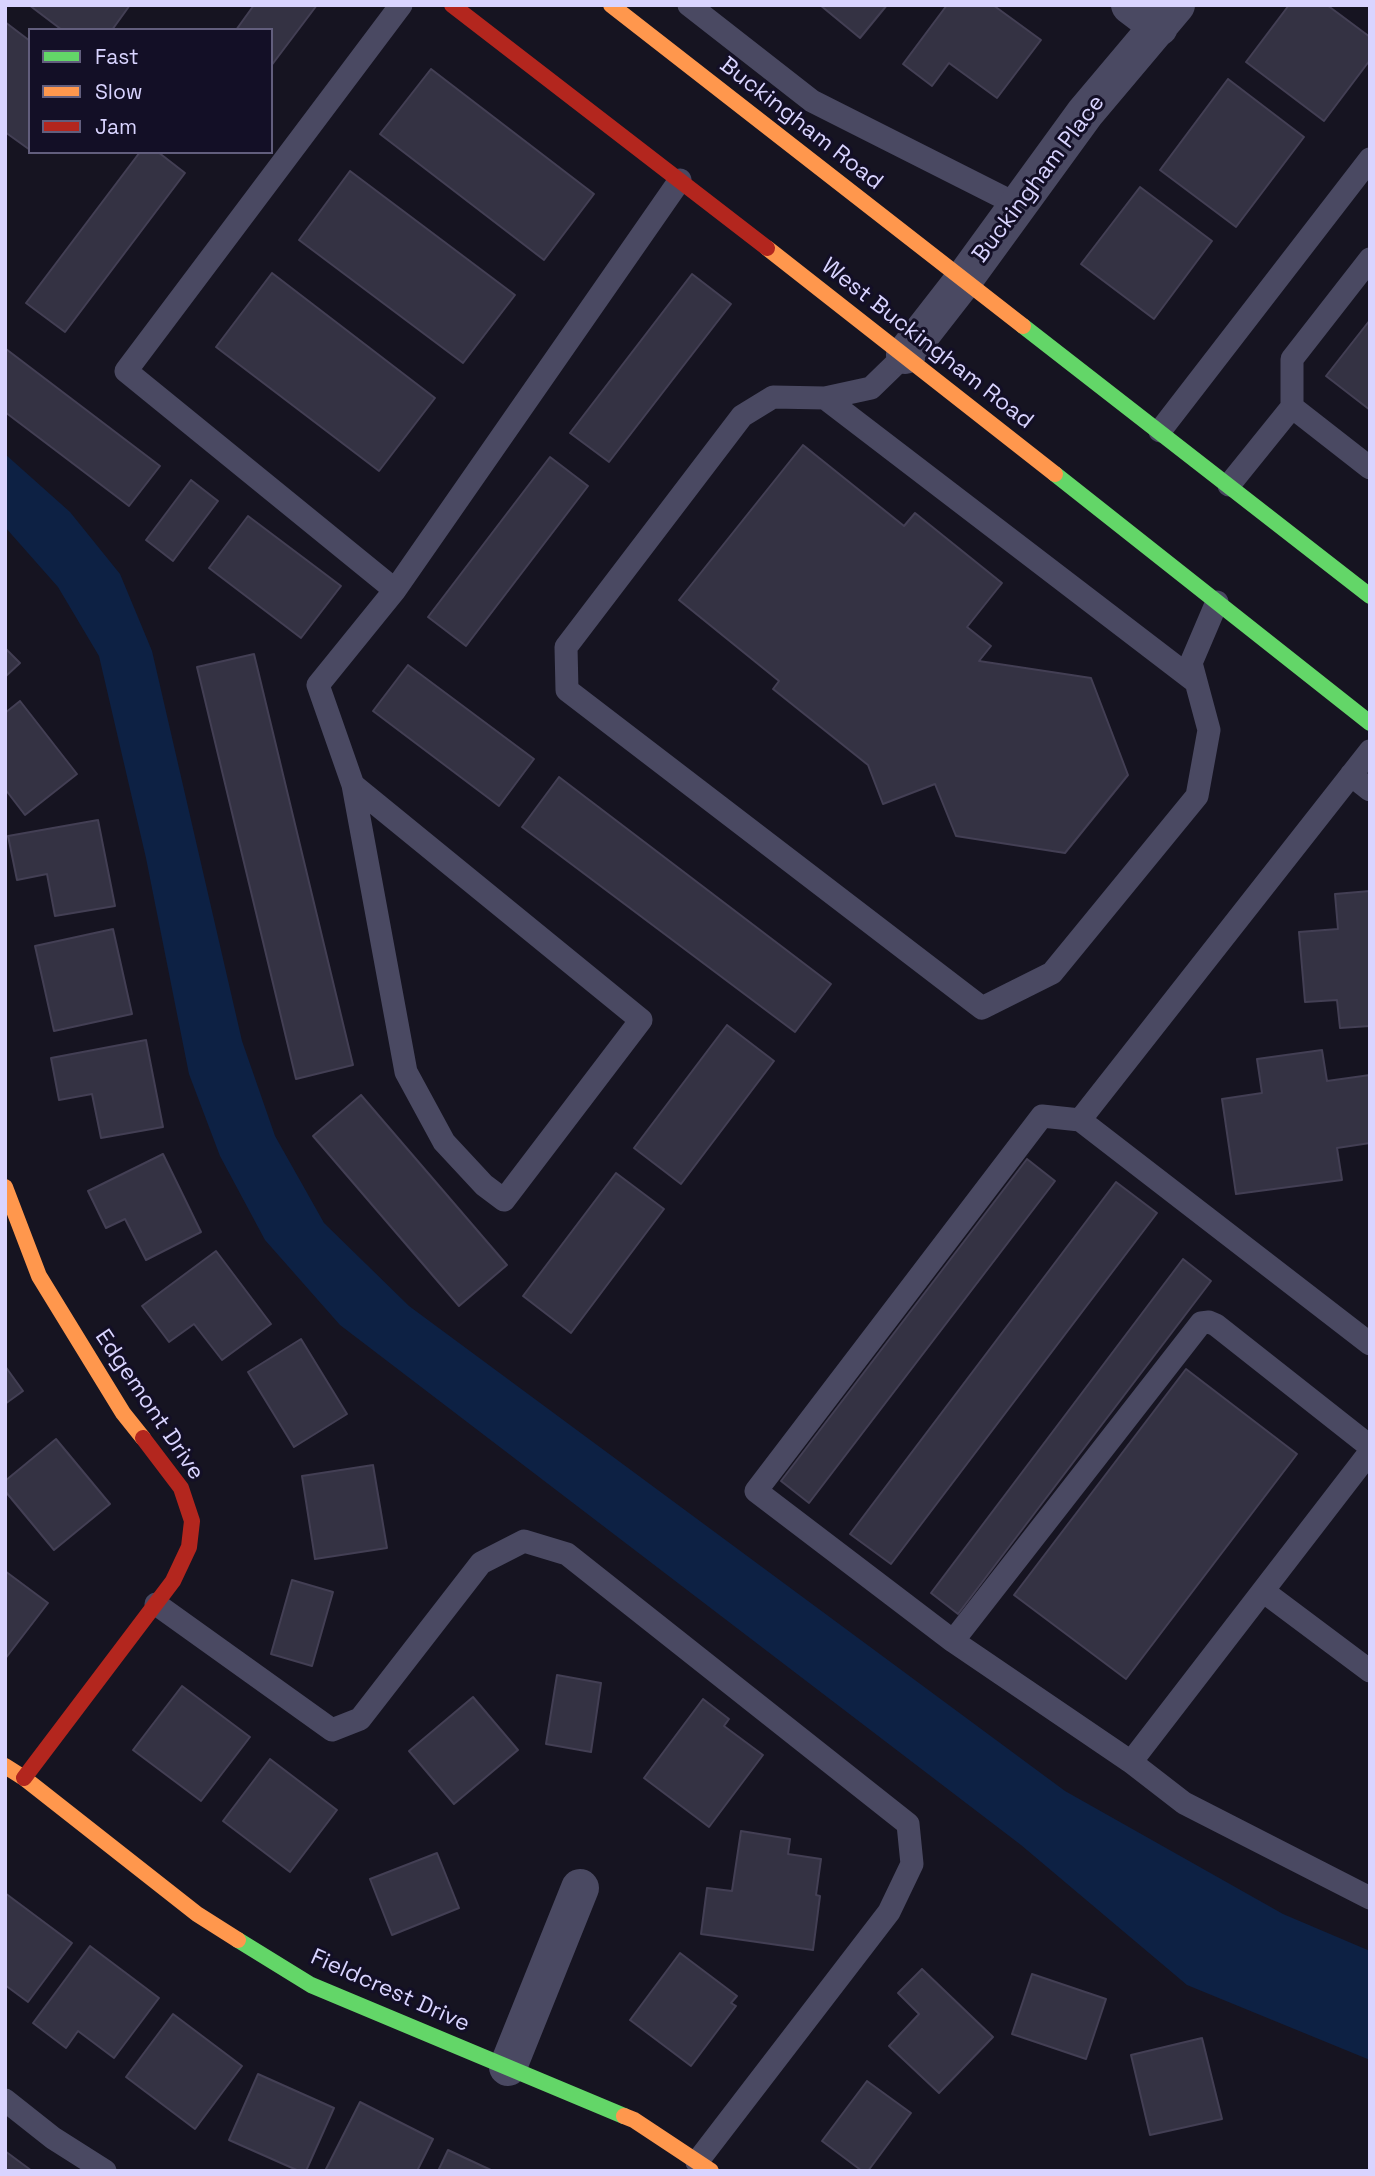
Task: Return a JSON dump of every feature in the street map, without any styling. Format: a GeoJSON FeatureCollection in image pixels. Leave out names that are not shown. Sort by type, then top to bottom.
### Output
{"type":"FeatureCollection","features":[{"type":"Feature","properties":{"kind":"main road","name":"West Buckingham Road"},"geometry":{"type":"LineString","coordinates":[[452,5],[905,355],[1370,723]]}},
{"type":"Feature","properties":{"kind":"main road","name":"Buckingham Road"},"geometry":{"type":"LineString","coordinates":[[611,5],[965,278]]}},
{"type":"Feature","properties":{"kind":"main road"},"geometry":{"type":"LineString","coordinates":[[965,278],[1370,596]]}},
{"type":"Feature","properties":{"kind":"main road","name":"Edgemont Drive"},"geometry":{"type":"LineString","coordinates":[[5,1187],[39,1276],[123,1413],[181,1488],[192,1521],[189,1547],[173,1581],[24,1778]]}},
{"type":"Feature","properties":{"kind":"main road","name":"Fieldcrest Drive"},"geometry":{"type":"LineString","coordinates":[[5,1766],[197,1914],[311,1985],[634,2120],[704,2166]]}},
{"type":"Feature","properties":{"kind":"street","name":"Buckingham Place"},"geometry":{"type":"LineString","coordinates":[[905,355],[965,278],[1155,13]]}},
{"type":"Feature","properties":{"kind":"street"},"geometry":{"type":"LineString","coordinates":[[508,2067],[580,1888]]}},
{"type":"Feature","properties":{"kind":"lane"},"geometry":{"type":"LineString","coordinates":[[395,590],[126,371],[401,5]]}},
{"type":"Feature","properties":{"kind":"lane"},"geometry":{"type":"LineString","coordinates":[[689,5],[812,101],[1018,205]]}},
{"type":"Feature","properties":{"kind":"lane"},"geometry":{"type":"LineString","coordinates":[[1160,431],[1370,159]]}},
{"type":"Feature","properties":{"kind":"lane"},"geometry":{"type":"LineString","coordinates":[[353,785],[641,1020],[504,1200],[484,1185],[444,1142],[407,1072],[353,785],[318,685],[395,590],[680,180]]}},
{"type":"Feature","properties":{"kind":"lane"},"geometry":{"type":"LineString","coordinates":[[1229,485],[1292,407],[1292,359],[1370,260]]}},
{"type":"Feature","properties":{"kind":"lane"},"geometry":{"type":"LineString","coordinates":[[905,355],[871,388],[825,398],[772,397],[742,416],[566,647],[567,690],[982,1008],[1052,972],[1197,796],[1209,730],[1191,663],[1217,602]]}},
{"type":"Feature","properties":{"kind":"lane"},"geometry":{"type":"LineString","coordinates":[[825,398],[1196,682]]}},
{"type":"Feature","properties":{"kind":"lane"},"geometry":{"type":"LineString","coordinates":[[1292,407],[1370,468]]}},
{"type":"Feature","properties":{"kind":"lane"},"geometry":{"type":"LineString","coordinates":[[1080,1120],[1370,751]]}},
{"type":"Feature","properties":{"kind":"lane"},"geometry":{"type":"LineString","coordinates":[[1351,775],[1370,790]]}},
{"type":"Feature","properties":{"kind":"lane"},"geometry":{"type":"LineString","coordinates":[[1370,1344],[1080,1120],[1042,1116],[756,1491],[953,1641],[1131,1762],[1184,1803],[1370,1898]]}},
{"type":"Feature","properties":{"kind":"lane"},"geometry":{"type":"LineString","coordinates":[[953,1641],[1201,1323],[1216,1325],[1368,1445],[1370,1452],[1131,1762]]}},
{"type":"Feature","properties":{"kind":"lane"},"geometry":{"type":"LineString","coordinates":[[156,1604],[332,1730],[360,1719],[481,1563],[524,1541],[568,1554],[908,1824],[912,1864],[889,1912],[704,2166]]}},
{"type":"Feature","properties":{"kind":"lane"},"geometry":{"type":"LineString","coordinates":[[1263,1591],[1370,1671]]}},
{"type":"Feature","properties":{"kind":"lane"},"geometry":{"type":"LineString","coordinates":[[5,2100],[53,2138],[105,2171]]}},
{"type":"Feature","properties":{"kind":"water"},"geometry":{"type":"Polygon","coordinates":[[[5,454],[70,512],[120,574],[152,651],[242,1041],[275,1136],[324,1223],[409,1306],[1065,1791],[1283,1914],[1370,1951],[1370,2060],[1187,1985],[1021,1845],[340,1325],[265,1240],[220,1156],[189,1074],[146,858],[99,656],[58,587],[5,527],[5,454]]]}},
{"type":"Feature","properties":{"kind":"building"},"geometry":{"type":"Polygon","coordinates":[[[29,5],[130,5],[113,28],[59,28],[29,5]]]}},
{"type":"Feature","properties":{"kind":"building"},"geometry":{"type":"Polygon","coordinates":[[[254,5],[317,5],[273,63],[273,28],[237,28],[254,5]]]}},
{"type":"Feature","properties":{"kind":"building"},"geometry":{"type":"Polygon","coordinates":[[[820,5],[887,5],[860,38],[820,5]]]}},
{"type":"Feature","properties":{"kind":"building"},"geometry":{"type":"Polygon","coordinates":[[[947,5],[993,5],[1041,40],[997,98],[949,63],[932,86],[903,64],[947,5]]]}},
{"type":"Feature","properties":{"kind":"building"},"geometry":{"type":"Polygon","coordinates":[[[1289,5],[1327,5],[1370,37],[1370,60],[1324,121],[1246,62],[1289,5]]]}},
{"type":"Feature","properties":{"kind":"building"},"geometry":{"type":"Polygon","coordinates":[[[5,22],[28,39],[28,149],[5,132],[5,22]]]}},
{"type":"Feature","properties":{"kind":"building"},"geometry":{"type":"Polygon","coordinates":[[[431,69],[594,194],[544,260],[380,134],[431,69]]]}},
{"type":"Feature","properties":{"kind":"building"},"geometry":{"type":"Polygon","coordinates":[[[1228,79],[1304,137],[1236,227],[1160,170],[1228,79]]]}},
{"type":"Feature","properties":{"kind":"building"},"geometry":{"type":"Polygon","coordinates":[[[138,154],[161,154],[185,173],[65,332],[26,303],[138,154]]]}},
{"type":"Feature","properties":{"kind":"building"},"geometry":{"type":"Polygon","coordinates":[[[350,171],[515,295],[463,363],[299,240],[350,171]]]}},
{"type":"Feature","properties":{"kind":"building"},"geometry":{"type":"Polygon","coordinates":[[[1140,187],[1212,241],[1154,319],[1081,264],[1140,187]]]}},
{"type":"Feature","properties":{"kind":"building"},"geometry":{"type":"Polygon","coordinates":[[[272,273],[435,398],[379,471],[216,347],[272,273]]]}},
{"type":"Feature","properties":{"kind":"building"},"geometry":{"type":"Polygon","coordinates":[[[692,274],[731,304],[609,462],[570,433],[692,274]]]}},
{"type":"Feature","properties":{"kind":"building"},"geometry":{"type":"Polygon","coordinates":[[[1370,320],[1370,410],[1326,376],[1370,320]]]}},
{"type":"Feature","properties":{"kind":"building"},"geometry":{"type":"Polygon","coordinates":[[[6,349],[160,466],[129,506],[5,412],[6,349]]]}},
{"type":"Feature","properties":{"kind":"building"},"geometry":{"type":"Polygon","coordinates":[[[803,445],[904,526],[915,513],[1002,583],[967,627],[991,646],[979,661],[1091,678],[1128,775],[1065,853],[956,836],[935,784],[883,804],[868,765],[773,689],[779,681],[679,600],[803,445]]]}},
{"type":"Feature","properties":{"kind":"building"},"geometry":{"type":"Polygon","coordinates":[[[550,457],[588,486],[466,646],[428,617],[550,457]]]}},
{"type":"Feature","properties":{"kind":"building"},"geometry":{"type":"Polygon","coordinates":[[[191,480],[218,501],[173,561],[146,540],[191,480]]]}},
{"type":"Feature","properties":{"kind":"building"},"geometry":{"type":"Polygon","coordinates":[[[248,516],[341,586],[301,638],[209,568],[248,516]]]}},
{"type":"Feature","properties":{"kind":"building"},"geometry":{"type":"Polygon","coordinates":[[[5,648],[20,663],[5,677],[5,648]]]}},
{"type":"Feature","properties":{"kind":"building"},"geometry":{"type":"Polygon","coordinates":[[[254,654],[353,1065],[296,1079],[197,667],[254,654]]]}},
{"type":"Feature","properties":{"kind":"building"},"geometry":{"type":"Polygon","coordinates":[[[408,665],[534,759],[499,806],[373,711],[408,665]]]}},
{"type":"Feature","properties":{"kind":"building"},"geometry":{"type":"Polygon","coordinates":[[[20,701],[77,774],[25,815],[5,789],[5,713],[20,701]]]}},
{"type":"Feature","properties":{"kind":"building"},"geometry":{"type":"Polygon","coordinates":[[[559,777],[831,984],[795,1032],[522,827],[559,777]]]}},
{"type":"Feature","properties":{"kind":"building"},"geometry":{"type":"Polygon","coordinates":[[[98,820],[115,906],[55,916],[47,874],[17,880],[8,836],[98,820]]]}},
{"type":"Feature","properties":{"kind":"building"},"geometry":{"type":"Polygon","coordinates":[[[1370,891],[1370,1026],[1340,1028],[1337,1000],[1305,1002],[1299,932],[1338,929],[1335,894],[1370,891]]]}},
{"type":"Feature","properties":{"kind":"building"},"geometry":{"type":"Polygon","coordinates":[[[113,929],[132,1014],[54,1031],[35,946],[113,929]]]}},
{"type":"Feature","properties":{"kind":"building"},"geometry":{"type":"Polygon","coordinates":[[[727,1025],[774,1061],[681,1184],[634,1148],[727,1025]]]}},
{"type":"Feature","properties":{"kind":"building"},"geometry":{"type":"Polygon","coordinates":[[[146,1040],[163,1127],[101,1138],[92,1094],[59,1100],[51,1058],[146,1040]]]}},
{"type":"Feature","properties":{"kind":"building"},"geometry":{"type":"Polygon","coordinates":[[[1322,1050],[1327,1081],[1370,1075],[1370,1143],[1337,1148],[1342,1180],[1236,1194],[1222,1099],[1262,1093],[1257,1059],[1322,1050]]]}},
{"type":"Feature","properties":{"kind":"building"},"geometry":{"type":"Polygon","coordinates":[[[361,1095],[507,1265],[459,1306],[313,1136],[361,1095]]]}},
{"type":"Feature","properties":{"kind":"building"},"geometry":{"type":"Polygon","coordinates":[[[163,1154],[201,1232],[146,1260],[125,1219],[106,1228],[88,1191],[163,1154]]]}},
{"type":"Feature","properties":{"kind":"building"},"geometry":{"type":"Polygon","coordinates":[[[1027,1159],[1055,1181],[809,1503],[781,1481],[1027,1159]]]}},
{"type":"Feature","properties":{"kind":"building"},"geometry":{"type":"Polygon","coordinates":[[[616,1173],[664,1209],[571,1333],[523,1296],[616,1173]]]}},
{"type":"Feature","properties":{"kind":"building"},"geometry":{"type":"Polygon","coordinates":[[[1116,1182],[1157,1213],[891,1564],[850,1534],[1116,1182]]]}},
{"type":"Feature","properties":{"kind":"building"},"geometry":{"type":"Polygon","coordinates":[[[216,1251],[271,1324],[222,1360],[194,1324],[169,1342],[142,1306],[216,1251]]]}},
{"type":"Feature","properties":{"kind":"building"},"geometry":{"type":"Polygon","coordinates":[[[1183,1259],[1211,1281],[958,1614],[931,1593],[1183,1259]]]}},
{"type":"Feature","properties":{"kind":"building"},"geometry":{"type":"Polygon","coordinates":[[[301,1339],[347,1414],[294,1447],[248,1372],[301,1339]]]}},
{"type":"Feature","properties":{"kind":"building"},"geometry":{"type":"Polygon","coordinates":[[[5,1366],[23,1391],[5,1404],[5,1366]]]}},
{"type":"Feature","properties":{"kind":"building"},"geometry":{"type":"Polygon","coordinates":[[[1186,1369],[1297,1454],[1126,1679],[1014,1595],[1186,1369]]]}},
{"type":"Feature","properties":{"kind":"building"},"geometry":{"type":"Polygon","coordinates":[[[56,1439],[110,1504],[54,1550],[5,1491],[5,1481],[56,1439]]]}},
{"type":"Feature","properties":{"kind":"building"},"geometry":{"type":"Polygon","coordinates":[[[373,1465],[387,1548],[315,1559],[302,1476],[373,1465]]]}},
{"type":"Feature","properties":{"kind":"building"},"geometry":{"type":"Polygon","coordinates":[[[5,1571],[48,1603],[5,1659],[5,1571]]]}},
{"type":"Feature","properties":{"kind":"building"},"geometry":{"type":"Polygon","coordinates":[[[292,1580],[333,1592],[312,1666],[271,1654],[292,1580]]]}},
{"type":"Feature","properties":{"kind":"building"},"geometry":{"type":"Polygon","coordinates":[[[557,1675],[601,1683],[591,1752],[546,1744],[557,1675]]]}},
{"type":"Feature","properties":{"kind":"building"},"geometry":{"type":"Polygon","coordinates":[[[182,1686],[250,1737],[201,1801],[133,1750],[182,1686]]]}},
{"type":"Feature","properties":{"kind":"building"},"geometry":{"type":"Polygon","coordinates":[[[473,1697],[518,1750],[454,1804],[409,1751],[473,1697]]]}},
{"type":"Feature","properties":{"kind":"building"},"geometry":{"type":"Polygon","coordinates":[[[703,1699],[729,1719],[724,1726],[763,1755],[709,1827],[644,1778],[703,1699]]]}},
{"type":"Feature","properties":{"kind":"building"},"geometry":{"type":"Polygon","coordinates":[[[270,1759],[337,1810],[290,1872],[223,1821],[270,1759]]]}},
{"type":"Feature","properties":{"kind":"building"},"geometry":{"type":"Polygon","coordinates":[[[741,1831],[790,1839],[788,1854],[821,1859],[816,1895],[820,1896],[813,1950],[701,1934],[707,1888],[732,1891],[741,1831]]]}},
{"type":"Feature","properties":{"kind":"building"},"geometry":{"type":"Polygon","coordinates":[[[437,1853],[459,1908],[392,1935],[370,1879],[437,1853]]]}},
{"type":"Feature","properties":{"kind":"building"},"geometry":{"type":"Polygon","coordinates":[[[5,1893],[72,1943],[28,2002],[5,1985],[5,1893]]]}},
{"type":"Feature","properties":{"kind":"building"},"geometry":{"type":"Polygon","coordinates":[[[90,1946],[159,1998],[114,2058],[78,2031],[66,2048],[33,2023],[90,1946]]]}},
{"type":"Feature","properties":{"kind":"building"},"geometry":{"type":"Polygon","coordinates":[[[680,1953],[737,1996],[731,2003],[736,2006],[691,2066],[630,2020],[680,1953]]]}},
{"type":"Feature","properties":{"kind":"building"},"geometry":{"type":"Polygon","coordinates":[[[922,1969],[993,2037],[939,2093],[889,2046],[919,2014],[898,1993],[922,1969]]]}},
{"type":"Feature","properties":{"kind":"building"},"geometry":{"type":"Polygon","coordinates":[[[1032,1974],[1106,1999],[1086,2059],[1012,2034],[1032,1974]]]}},
{"type":"Feature","properties":{"kind":"building"},"geometry":{"type":"Polygon","coordinates":[[[173,2014],[242,2066],[195,2129],[126,2077],[173,2014]]]}},
{"type":"Feature","properties":{"kind":"building"},"geometry":{"type":"Polygon","coordinates":[[[1202,2038],[1222,2119],[1150,2135],[1131,2055],[1202,2038]]]}},
{"type":"Feature","properties":{"kind":"building"},"geometry":{"type":"Polygon","coordinates":[[[258,2074],[334,2108],[306,2171],[299,2171],[229,2140],[258,2074]]]}},
{"type":"Feature","properties":{"kind":"building"},"geometry":{"type":"Polygon","coordinates":[[[867,2081],[911,2113],[868,2171],[862,2171],[822,2141],[867,2081]]]}},
{"type":"Feature","properties":{"kind":"building"},"geometry":{"type":"Polygon","coordinates":[[[360,2102],[433,2139],[417,2171],[325,2171],[360,2102]]]}},
{"type":"Feature","properties":{"kind":"building"},"geometry":{"type":"Polygon","coordinates":[[[448,2150],[493,2171],[438,2171],[448,2150]]]}},
{"type":"Feature","properties":{"kind":"building"},"geometry":{"type":"Polygon","coordinates":[[[5,2151],[32,2171],[5,2171],[5,2151]]]}},
{"type":"Feature","properties":{"kind":"traffic: fast"},"geometry":{"type":"LineString","coordinates":[[1023,326],[1370,596]]}},
{"type":"Feature","properties":{"kind":"traffic: fast"},"geometry":{"type":"LineString","coordinates":[[1055,474],[1370,723]]}},
{"type":"Feature","properties":{"kind":"traffic: fast"},"geometry":{"type":"LineString","coordinates":[[238,1940],[311,1985],[624,2116]]}},
{"type":"Feature","properties":{"kind":"traffic: slow"},"geometry":{"type":"LineString","coordinates":[[611,5],[1023,326]]}},
{"type":"Feature","properties":{"kind":"traffic: slow"},"geometry":{"type":"LineString","coordinates":[[767,248],[1055,474]]}},
{"type":"Feature","properties":{"kind":"traffic: slow"},"geometry":{"type":"LineString","coordinates":[[5,1187],[39,1276],[123,1413],[143,1438]]}},
{"type":"Feature","properties":{"kind":"traffic: slow"},"geometry":{"type":"LineString","coordinates":[[5,1766],[197,1914],[238,1940]]}},
{"type":"Feature","properties":{"kind":"traffic: slow"},"geometry":{"type":"LineString","coordinates":[[624,2116],[711,2171]]}},
{"type":"Feature","properties":{"kind":"traffic: jam"},"geometry":{"type":"LineString","coordinates":[[452,5],[767,248]]}},
{"type":"Feature","properties":{"kind":"traffic: jam"},"geometry":{"type":"LineString","coordinates":[[24,1778],[173,1581],[189,1547],[192,1521],[181,1488],[143,1438]]}}]}
